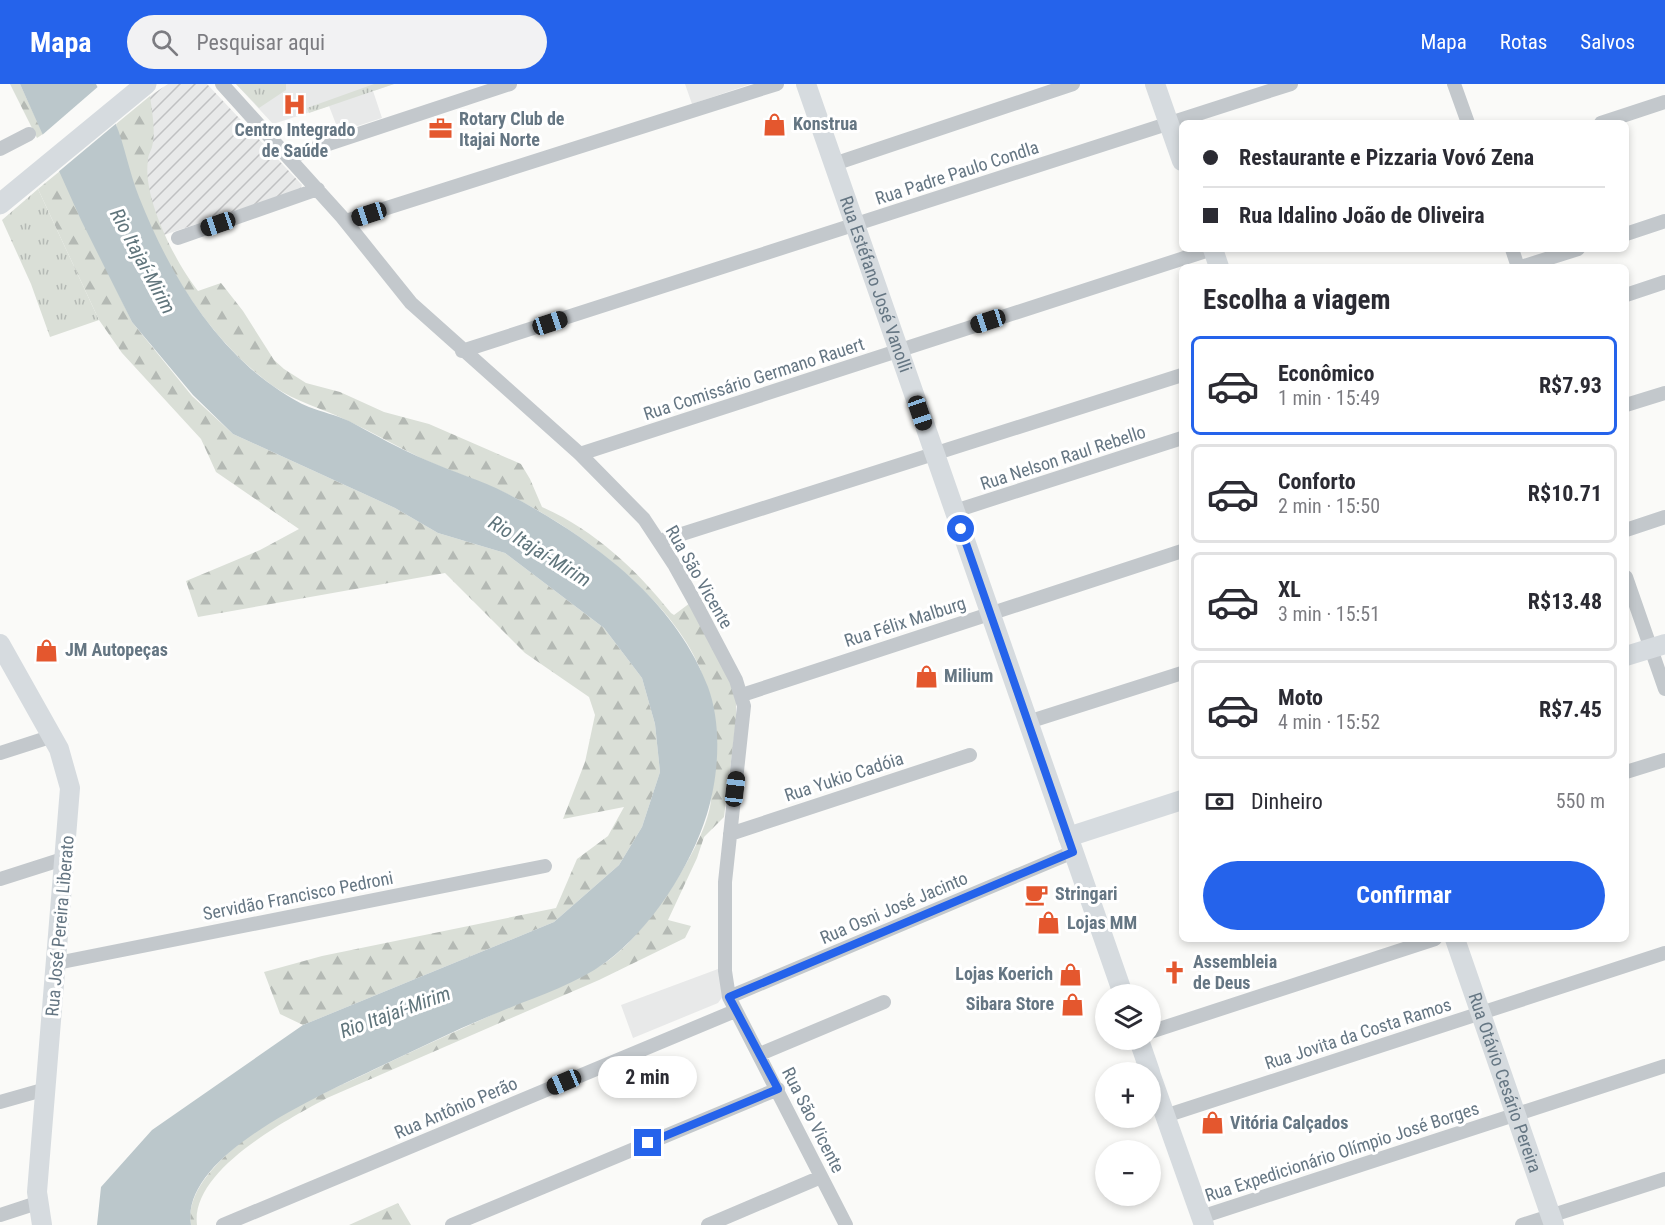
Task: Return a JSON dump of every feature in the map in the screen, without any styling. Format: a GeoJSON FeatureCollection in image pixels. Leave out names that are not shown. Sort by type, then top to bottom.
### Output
{"type":"FeatureCollection","features":[{"type":"Feature","properties":{"kind":"main road","name":"Rua Estéfano José Vanolli"},"geometry":{"type":"LineString","coordinates":[[806,84],[1120,984]]}},
{"type":"Feature","properties":{"kind":"main road"},"geometry":{"type":"LineString","coordinates":[[1155,84],[1179,152]]}},
{"type":"Feature","properties":{"kind":"main road"},"geometry":{"type":"LineString","coordinates":[[0,187],[26,173],[137,85]]}},
{"type":"Feature","properties":{"kind":"main road"},"geometry":{"type":"LineString","coordinates":[[0,204],[26,173]]}},
{"type":"Feature","properties":{"kind":"main road"},"geometry":{"type":"LineString","coordinates":[[1629,655],[1658,646]]}},
{"type":"Feature","properties":{"kind":"main road","name":"Rua José Pereira Liberato"},"geometry":{"type":"LineString","coordinates":[[1,649],[53,736],[65,762],[70,788],[37,1203],[42,1225]]}},
{"type":"Feature","properties":{"kind":"main road"},"geometry":{"type":"LineString","coordinates":[[0,675],[21,680]]}},
{"type":"Feature","properties":{"kind":"main road"},"geometry":{"type":"LineString","coordinates":[[1071,844],[1179,801]]}},
{"type":"Feature","properties":{"kind":"main road","name":"Rua Otávio Cesário Pereira"},"geometry":{"type":"LineString","coordinates":[[1456,942],[1553,1220]]}},
{"type":"Feature","properties":{"kind":"main road"},"geometry":{"type":"LineString","coordinates":[[1161,1105],[1202,1221]]}},
{"type":"Feature","properties":{"kind":"street","name":"Rua São Vicente"},"geometry":{"type":"LineString","coordinates":[[222,84],[318,189],[411,303],[462,351],[580,454],[621,494],[660,541],[742,695],[743,721],[724,911],[725,971],[729,997],[846,1225]]}},
{"type":"Feature","properties":{"kind":"street"},"geometry":{"type":"LineString","coordinates":[[289,157],[510,84]]}},
{"type":"Feature","properties":{"kind":"street"},"geometry":{"type":"LineString","coordinates":[[346,222],[777,84]]}},
{"type":"Feature","properties":{"kind":"street"},"geometry":{"type":"LineString","coordinates":[[834,164],[1073,84]]}},
{"type":"Feature","properties":{"kind":"street","name":"Rua Padre Paulo Condla"},"geometry":{"type":"LineString","coordinates":[[462,351],[1291,84]]}},
{"type":"Feature","properties":{"kind":"street"},"geometry":{"type":"LineString","coordinates":[[1454,84],[1467,120]]}},
{"type":"Feature","properties":{"kind":"street"},"geometry":{"type":"LineString","coordinates":[[1610,120],[1665,102]]}},
{"type":"Feature","properties":{"kind":"street"},"geometry":{"type":"LineString","coordinates":[[0,149],[28,134]]}},
{"type":"Feature","properties":{"kind":"street"},"geometry":{"type":"LineString","coordinates":[[178,238],[318,189]]}},
{"type":"Feature","properties":{"kind":"street"},"geometry":{"type":"LineString","coordinates":[[1629,233],[1665,221]]}},
{"type":"Feature","properties":{"kind":"street","name":"Rua Comissário Germano Rauert"},"geometry":{"type":"LineString","coordinates":[[580,454],[1203,252]]}},
{"type":"Feature","properties":{"kind":"street"},"geometry":{"type":"LineString","coordinates":[[1530,264],[1568,252]]}},
{"type":"Feature","properties":{"kind":"street"},"geometry":{"type":"LineString","coordinates":[[1629,294],[1665,282]]}},
{"type":"Feature","properties":{"kind":"street"},"geometry":{"type":"LineString","coordinates":[[660,541],[1179,376]]}},
{"type":"Feature","properties":{"kind":"street"},"geometry":{"type":"LineString","coordinates":[[1629,404],[1665,393]]}},
{"type":"Feature","properties":{"kind":"street","name":"Rua Nelson Raul Rebello"},"geometry":{"type":"LineString","coordinates":[[955,512],[1179,439]]}},
{"type":"Feature","properties":{"kind":"street"},"geometry":{"type":"LineString","coordinates":[[1629,529],[1665,517]]}},
{"type":"Feature","properties":{"kind":"street","name":"Rua Félix Malburg"},"geometry":{"type":"LineString","coordinates":[[742,695],[1179,552]]}},
{"type":"Feature","properties":{"kind":"street"},"geometry":{"type":"LineString","coordinates":[[1629,583],[1658,646],[1665,689]]}},
{"type":"Feature","properties":{"kind":"street"},"geometry":{"type":"LineString","coordinates":[[1028,722],[1179,674]]}},
{"type":"Feature","properties":{"kind":"street"},"geometry":{"type":"LineString","coordinates":[[0,753],[53,736]]}},
{"type":"Feature","properties":{"kind":"street","name":"Rua Yukio Cadóia"},"geometry":{"type":"LineString","coordinates":[[730,834],[970,755]]}},
{"type":"Feature","properties":{"kind":"street"},"geometry":{"type":"LineString","coordinates":[[1629,771],[1665,760]]}},
{"type":"Feature","properties":{"kind":"street","name":"Rua Osni José Jacinto"},"geometry":{"type":"LineString","coordinates":[[729,997],[1071,844]]}},
{"type":"Feature","properties":{"kind":"street"},"geometry":{"type":"LineString","coordinates":[[0,879],[66,858]]}},
{"type":"Feature","properties":{"kind":"street","name":"Servidão Francisco Pedroni"},"geometry":{"type":"LineString","coordinates":[[57,963],[545,866]]}},
{"type":"Feature","properties":{"kind":"street"},"geometry":{"type":"LineString","coordinates":[[1161,1028],[1426,942]]}},
{"type":"Feature","properties":{"kind":"street","name":"Rua Jovita da Costa Ramos"},"geometry":{"type":"LineString","coordinates":[[1165,1116],[1665,953]]}},
{"type":"Feature","properties":{"kind":"street"},"geometry":{"type":"LineString","coordinates":[[759,1054],[884,1002]]}},
{"type":"Feature","properties":{"kind":"street","name":"Rua Antônio Perão"},"geometry":{"type":"LineString","coordinates":[[224,1225],[735,1011]]}},
{"type":"Feature","properties":{"kind":"street","name":"Rua Expedicionário Olímpio José Borges"},"geometry":{"type":"LineString","coordinates":[[1202,1221],[1665,1065]]}},
{"type":"Feature","properties":{"kind":"street"},"geometry":{"type":"LineString","coordinates":[[0,1102],[46,1089]]}},
{"type":"Feature","properties":{"kind":"street"},"geometry":{"type":"LineString","coordinates":[[453,1225],[778,1089]]}},
{"type":"Feature","properties":{"kind":"street"},"geometry":{"type":"LineString","coordinates":[[708,1225],[822,1177]]}},
{"type":"Feature","properties":{"kind":"street"},"geometry":{"type":"LineString","coordinates":[[1522,1225],[1553,1220],[1665,1179]]}},
{"type":"Feature","properties":{"kind":"street"},"geometry":{"type":"LineString","coordinates":[[0,1215],[37,1203]]}},
{"type":"Feature","properties":{"kind":"shaded area"},"geometry":{"type":"Polygon","coordinates":[[[168,84],[207,84],[302,185],[300,189],[164,235],[138,170],[150,96],[168,84]]]}},
{"type":"Feature","properties":{"kind":"shaded area","name":"Centro Integrado de Saúde"},"geometry":{"type":"Polygon","coordinates":[[[236,84],[394,84],[373,91],[382,118],[339,132],[329,106],[273,124],[236,84]]]}},
{"type":"Feature","properties":{"kind":"shaded area"},"geometry":{"type":"Polygon","coordinates":[[[685,84],[751,84],[692,104],[685,84]]]}},
{"type":"Feature","properties":{"kind":"shaded area"},"geometry":{"type":"Polygon","coordinates":[[[718,969],[723,996],[718,1003],[633,1038],[621,1005],[718,969]]]}},
{"type":"Feature","properties":{"kind":"green space"},"geometry":{"type":"Polygon","coordinates":[[[10,84],[20,84],[43,134],[37,138],[10,84]]]}},
{"type":"Feature","properties":{"kind":"green space"},"geometry":{"type":"Polygon","coordinates":[[[236,84],[286,84],[286,90],[259,108],[236,84]]]}},
{"type":"Feature","properties":{"kind":"green space"},"geometry":{"type":"Polygon","coordinates":[[[374,84],[394,84],[309,113],[307,108],[374,84]]]}},
{"type":"Feature","properties":{"kind":"green space"},"geometry":{"type":"Polygon","coordinates":[[[150,96],[154,135],[148,156],[147,175],[150,192],[170,247],[198,291],[221,283],[243,311],[274,360],[306,383],[340,392],[384,412],[429,424],[521,464],[542,507],[579,527],[613,552],[674,615],[690,603],[729,676],[736,700],[736,722],[724,817],[704,837],[697,858],[668,920],[691,926],[685,938],[599,980],[327,1098],[289,1119],[244,1149],[225,1166],[209,1185],[199,1205],[197,1225],[191,1225],[190,1213],[193,1201],[205,1179],[231,1151],[269,1122],[316,1096],[593,970],[624,948],[656,910],[686,863],[707,818],[711,800],[711,785],[705,693],[699,666],[684,639],[665,613],[615,564],[557,522],[528,505],[492,487],[423,459],[339,416],[282,392],[244,362],[218,334],[193,303],[172,269],[153,233],[125,160],[116,124],[150,96]]]}},
{"type":"Feature","properties":{"kind":"green space"},"geometry":{"type":"Polygon","coordinates":[[[60,171],[132,322],[192,396],[233,434],[395,508],[438,533],[505,553],[604,628],[642,678],[655,724],[660,772],[642,827],[619,865],[554,922],[303,1025],[280,1014],[264,972],[322,956],[556,908],[577,859],[608,836],[624,807],[563,819],[585,762],[595,715],[589,697],[525,653],[445,573],[198,617],[186,581],[260,550],[299,529],[216,472],[201,439],[122,353],[99,320],[38,189],[60,171]]]}},
{"type":"Feature","properties":{"kind":"green space"},"geometry":{"type":"Polygon","coordinates":[[[38,189],[99,320],[50,337],[31,284],[2,220],[38,189]]]}},
{"type":"Feature","properties":{"kind":"green space"},"geometry":{"type":"Polygon","coordinates":[[[398,1203],[411,1225],[349,1225],[398,1203]]]}},
{"type":"Feature","properties":{"kind":"water","name":"Rio Itajaí-Mirim"},"geometry":{"type":"Polygon","coordinates":[[[20,84],[96,84],[111,112],[139,197],[172,267],[215,332],[251,369],[278,390],[309,407],[349,421],[416,456],[506,493],[537,510],[597,550],[651,597],[674,625],[693,655],[708,687],[715,717],[717,750],[714,783],[700,834],[680,875],[667,895],[654,914],[623,948],[580,978],[482,1019],[326,1092],[261,1129],[232,1150],[208,1174],[194,1199],[191,1225],[97,1225],[101,1187],[152,1130],[303,1025],[554,922],[619,865],[642,827],[660,772],[655,724],[642,678],[604,628],[505,553],[438,533],[395,508],[233,434],[193,395],[132,322],[81,220],[20,84]]]}},
{"type":"Feature","properties":{"kind":"pier"},"geometry":{"type":"Polygon","coordinates":[[[100,85],[118,122],[57,173],[41,136],[100,85]]]}},
{"type":"Feature","properties":{"kind":"place","name":"Centro Integrado de Saúde"},"geometry":{"type":"Point","coordinates":[295,104]}},
{"type":"Feature","properties":{"kind":"place","name":"Konstrua"},"geometry":{"type":"Point","coordinates":[775,124]}},
{"type":"Feature","properties":{"kind":"place","name":"Rotary Club de Itajai Norte"},"geometry":{"type":"Point","coordinates":[441,129]}},
{"type":"Feature","properties":{"kind":"place","name":"JM Autopeças"},"geometry":{"type":"Point","coordinates":[47,650]}},
{"type":"Feature","properties":{"kind":"place","name":"Milium"},"geometry":{"type":"Point","coordinates":[926,676]}},
{"type":"Feature","properties":{"kind":"place","name":"Stringari"},"geometry":{"type":"Point","coordinates":[1037,894]}},
{"type":"Feature","properties":{"kind":"place","name":"Lojas MM"},"geometry":{"type":"Point","coordinates":[1049,923]}},
{"type":"Feature","properties":{"kind":"place","name":"Assembleia de Deus"},"geometry":{"type":"Point","coordinates":[1175,972]}},
{"type":"Feature","properties":{"kind":"place","name":"Lojas Koerich"},"geometry":{"type":"Point","coordinates":[1071,974]}},
{"type":"Feature","properties":{"kind":"place","name":"Sibara Store"},"geometry":{"type":"Point","coordinates":[1072,1004]}},
{"type":"Feature","properties":{"kind":"place","name":"Vitória Calçados"},"geometry":{"type":"Point","coordinates":[1212,1123]}},
{"type":"Feature","properties":{"kind":"route"},"geometry":{"type":"LineString","coordinates":[[648,1143],[778,1089],[729,997],[1073,852],[961,529]]}}]}
